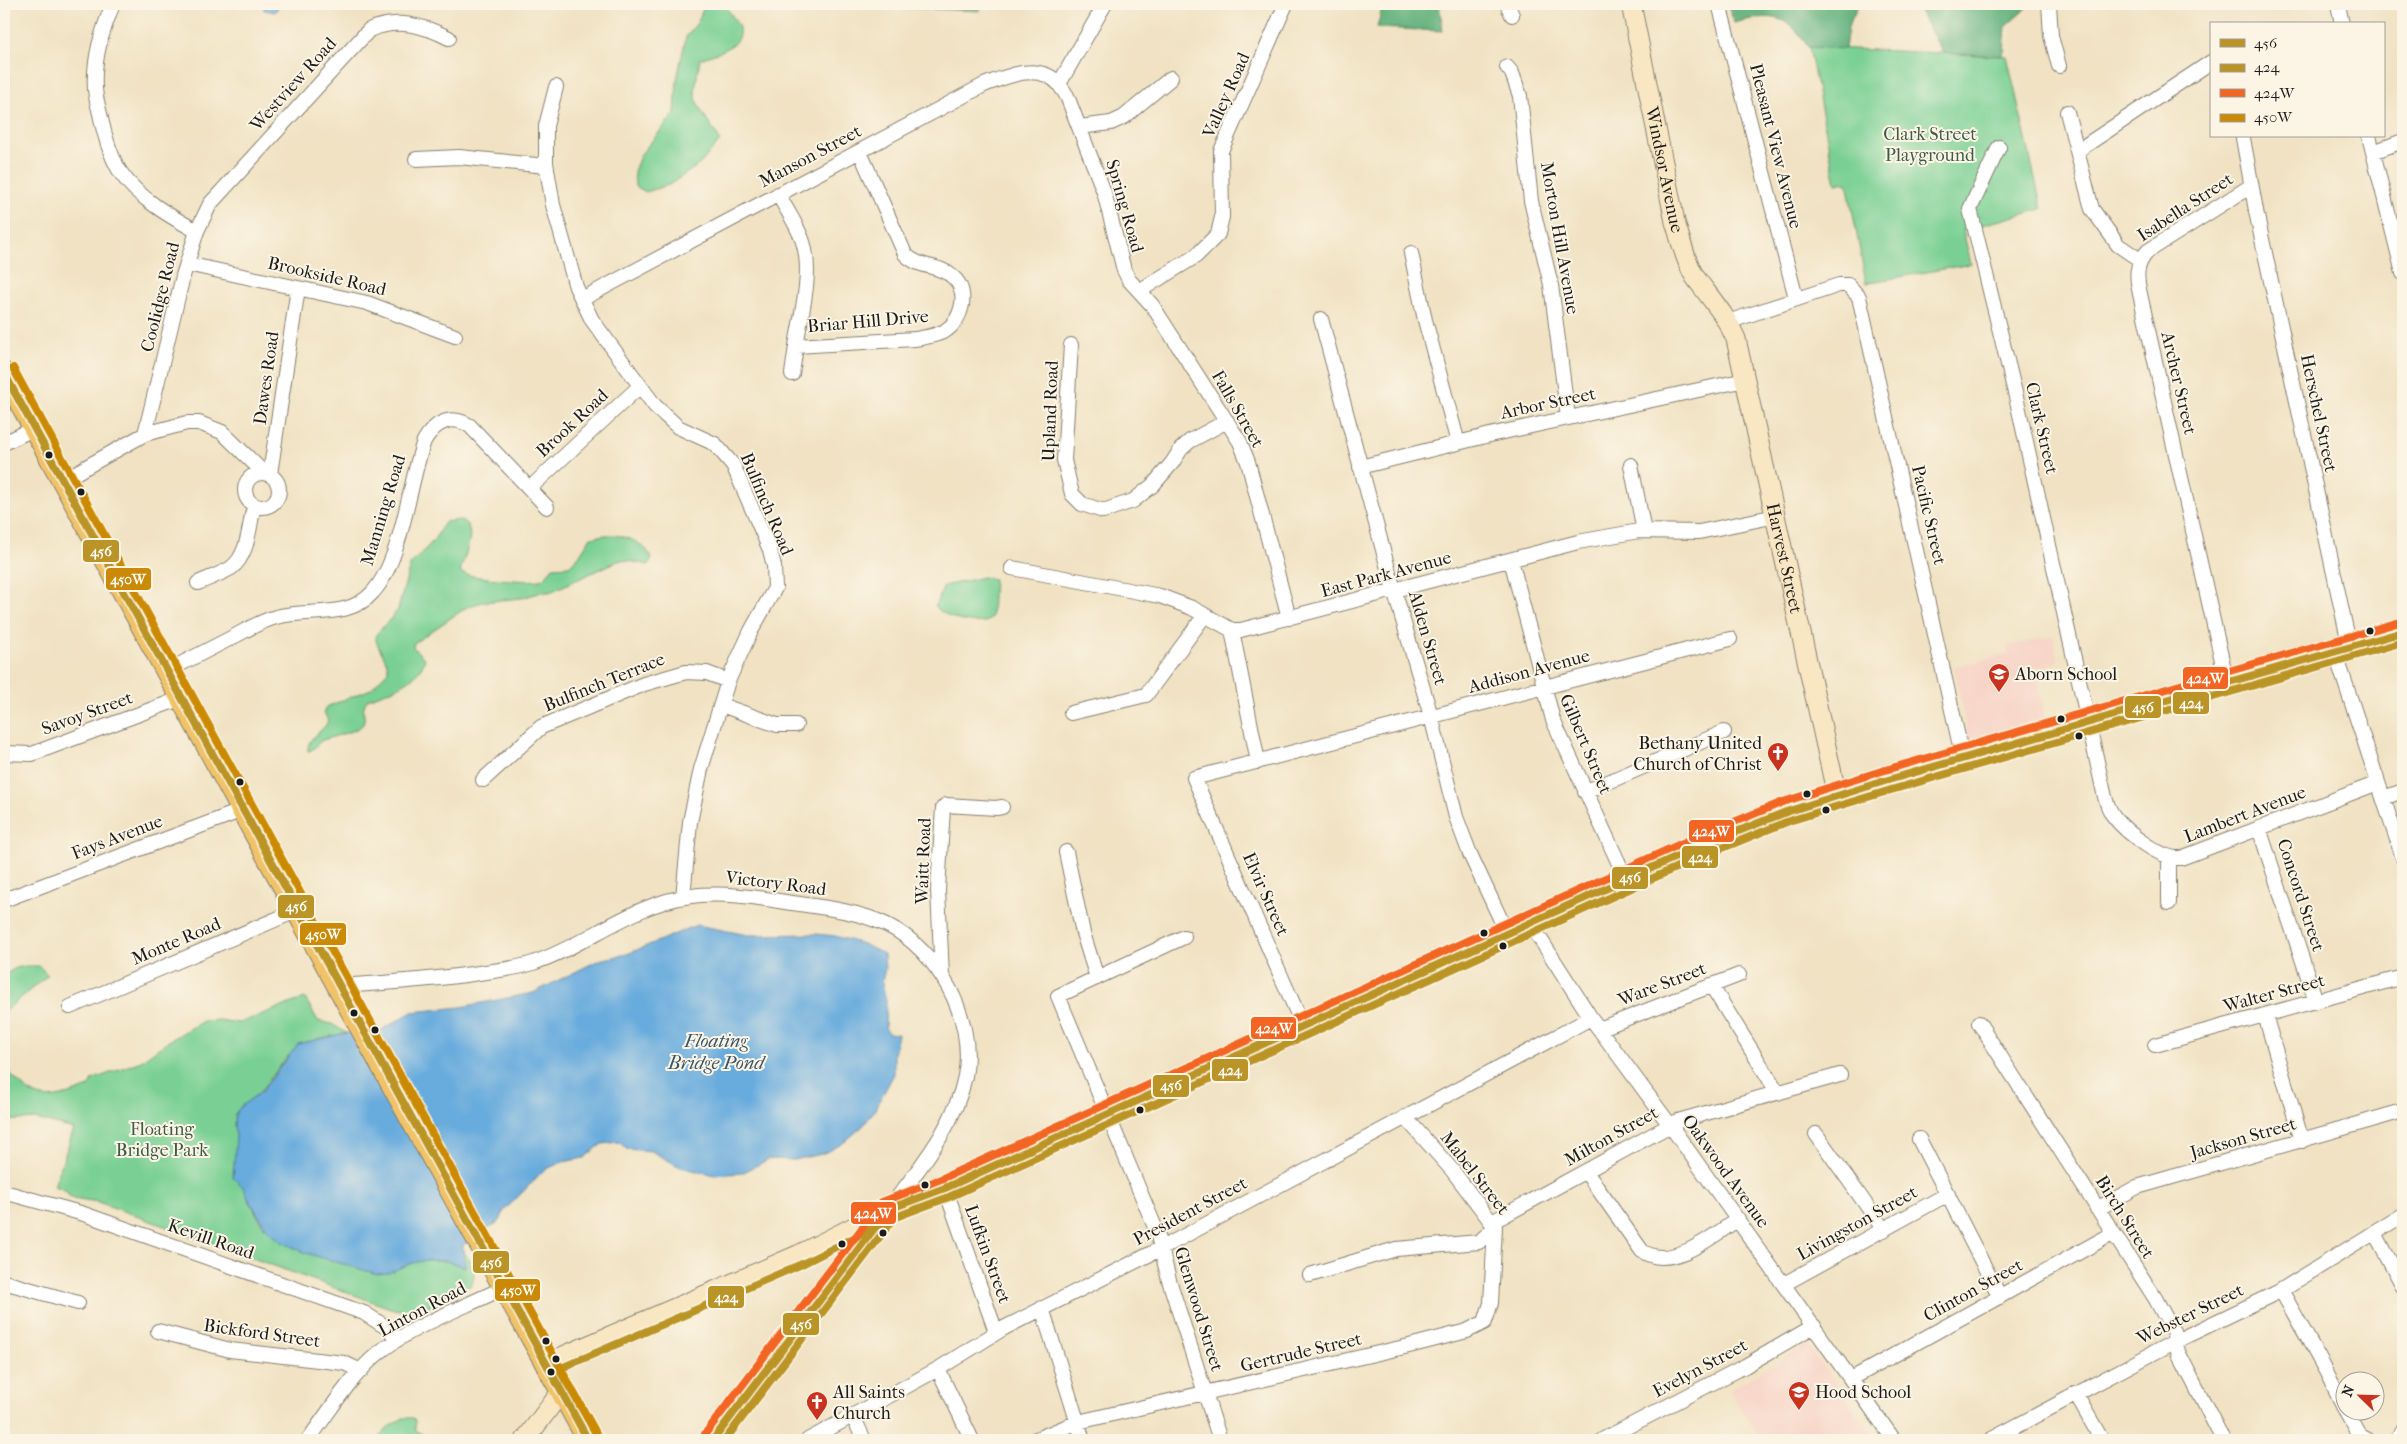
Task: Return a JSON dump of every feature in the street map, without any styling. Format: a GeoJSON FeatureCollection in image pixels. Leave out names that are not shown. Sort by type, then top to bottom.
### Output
{"type":"FeatureCollection","features":[{"type":"Feature","properties":{"kind":"main road","name":"Windsor Avenue"},"geometry":{"type":"LineString","coordinates":[[1631,4],[1675,222],[1684,253],[1695,276],[1728,322]]}},
{"type":"Feature","properties":{"kind":"main road","name":"Harvest Street"},"geometry":{"type":"LineString","coordinates":[[1728,322],[1736,339],[1837,796]]}},
{"type":"Feature","properties":{"kind":"main road"},"geometry":{"type":"LineString","coordinates":[[4,373],[353,1014],[588,1440]]}},
{"type":"Feature","properties":{"kind":"main road"},"geometry":{"type":"LineString","coordinates":[[546,1364],[798,1254],[889,1209],[945,1188],[1626,879],[1738,831],[1837,796],[1963,758],[2403,632]]}},
{"type":"Feature","properties":{"kind":"main road"},"geometry":{"type":"LineString","coordinates":[[713,1440],[889,1209]]}},
{"type":"Feature","properties":{"kind":"main road"},"geometry":{"type":"LineString","coordinates":[[525,1440],[561,1392]]}},
{"type":"Feature","properties":{"kind":"street","name":"Coolidge Road"},"geometry":{"type":"LineString","coordinates":[[113,4],[100,41],[95,76],[95,91],[109,147],[122,174],[135,188],[173,218],[197,231],[187,264],[146,434]]}},
{"type":"Feature","properties":{"kind":"street"},"geometry":{"type":"LineString","coordinates":[[1059,84],[1105,4]]}},
{"type":"Feature","properties":{"kind":"street","name":"Valley Road"},"geometry":{"type":"LineString","coordinates":[[1139,291],[1196,256],[1218,234],[1222,217],[1221,151],[1286,4]]}},
{"type":"Feature","properties":{"kind":"street","name":"Pleasant View Avenue"},"geometry":{"type":"LineString","coordinates":[[1719,4],[1796,298]]}},
{"type":"Feature","properties":{"kind":"street"},"geometry":{"type":"LineString","coordinates":[[2049,4],[2051,36],[2059,66]]}},
{"type":"Feature","properties":{"kind":"street"},"geometry":{"type":"LineString","coordinates":[[2338,4],[2342,22]]}},
{"type":"Feature","properties":{"kind":"street","name":"Westview Road"},"geometry":{"type":"LineString","coordinates":[[197,231],[210,204],[227,183],[368,30],[387,24],[413,24],[428,28],[449,38]]}},
{"type":"Feature","properties":{"kind":"street"},"geometry":{"type":"LineString","coordinates":[[2077,151],[2210,63]]}},
{"type":"Feature","properties":{"kind":"street","name":"Morton Hill Avenue"},"geometry":{"type":"LineString","coordinates":[[1506,68],[1512,73],[1520,96],[1531,202],[1550,284],[1568,418]]}},
{"type":"Feature","properties":{"kind":"street","name":"Manson Street"},"geometry":{"type":"LineString","coordinates":[[582,299],[970,92],[1010,75],[1034,72],[1054,79],[1059,84]]}},
{"type":"Feature","properties":{"kind":"street"},"geometry":{"type":"LineString","coordinates":[[1079,127],[1111,123],[1124,117],[1171,78]]}},
{"type":"Feature","properties":{"kind":"street","name":"Spring Road"},"geometry":{"type":"LineString","coordinates":[[1059,84],[1067,96],[1109,205],[1124,270],[1139,291]]}},
{"type":"Feature","properties":{"kind":"street","name":"Bulfinch Road"},"geometry":{"type":"LineString","coordinates":[[556,87],[546,126],[546,166],[561,237],[582,299],[592,320],[640,386],[667,419],[678,427],[715,444],[724,453],[739,477],[770,550],[776,578],[775,588],[751,631],[728,681],[696,787],[690,822],[683,897]]}},
{"type":"Feature","properties":{"kind":"street"},"geometry":{"type":"LineString","coordinates":[[2067,112],[2092,209],[2118,245],[2140,260]]}},
{"type":"Feature","properties":{"kind":"street","name":"Herschel Street"},"geometry":{"type":"LineString","coordinates":[[2243,138],[2342,650],[2378,783],[2403,858]]}},
{"type":"Feature","properties":{"kind":"street"},"geometry":{"type":"LineString","coordinates":[[2370,138],[2403,271]]}},
{"type":"Feature","properties":{"kind":"street"},"geometry":{"type":"LineString","coordinates":[[2373,152],[2403,141]]}},
{"type":"Feature","properties":{"kind":"street","name":"Clark Street"},"geometry":{"type":"LineString","coordinates":[[1999,147],[1970,209],[2018,401],[2089,723]]}},
{"type":"Feature","properties":{"kind":"street","name":"Briar Hill Drive"},"geometry":{"type":"LineString","coordinates":[[778,194],[799,233],[806,253],[805,283],[796,346],[915,339],[945,331],[954,323],[960,313],[963,302],[958,284],[949,274],[919,265],[905,254],[860,152]]}},
{"type":"Feature","properties":{"kind":"street"},"geometry":{"type":"LineString","coordinates":[[416,159],[459,157],[546,166]]}},
{"type":"Feature","properties":{"kind":"street","name":"Isabella Street"},"geometry":{"type":"LineString","coordinates":[[2140,260],[2150,249],[2251,186]]}},
{"type":"Feature","properties":{"kind":"street"},"geometry":{"type":"LineString","coordinates":[[1411,253],[1425,320],[1458,443]]}},
{"type":"Feature","properties":{"kind":"street","name":"Archer Street"},"geometry":{"type":"LineString","coordinates":[[2140,260],[2136,268],[2137,281],[2227,683]]}},
{"type":"Feature","properties":{"kind":"street","name":"Brookside Road"},"geometry":{"type":"LineString","coordinates":[[187,264],[367,303],[455,336]]}},
{"type":"Feature","properties":{"kind":"street","name":"Pacific Street"},"geometry":{"type":"LineString","coordinates":[[1796,298],[1839,285],[1848,285],[1859,297],[1963,758]]}},
{"type":"Feature","properties":{"kind":"street","name":"Dawes Road"},"geometry":{"type":"LineString","coordinates":[[267,473],[298,288]]}},
{"type":"Feature","properties":{"kind":"street","name":"Falls Street"},"geometry":{"type":"LineString","coordinates":[[1139,291],[1152,306],[1240,442],[1248,462],[1288,618]]}},
{"type":"Feature","properties":{"kind":"street"},"geometry":{"type":"LineString","coordinates":[[1728,322],[1796,298]]}},
{"type":"Feature","properties":{"kind":"street","name":"Alden Street"},"geometry":{"type":"LineString","coordinates":[[1321,319],[1394,591],[1432,717],[1462,835],[1507,933]]}},
{"type":"Feature","properties":{"kind":"street","name":"Upland Road"},"geometry":{"type":"LineString","coordinates":[[1072,345],[1064,460],[1072,494],[1082,504],[1102,511],[1132,500],[1153,485],[1172,463],[1181,448],[1190,440],[1226,421]]}},
{"type":"Feature","properties":{"kind":"street"},"geometry":{"type":"LineString","coordinates":[[792,374],[796,346]]}},
{"type":"Feature","properties":{"kind":"street","name":"Arbor Street"},"geometry":{"type":"LineString","coordinates":[[1360,467],[1568,418],[1745,380]]}},
{"type":"Feature","properties":{"kind":"street","name":"Brook Road"},"geometry":{"type":"LineString","coordinates":[[530,488],[640,386]]}},
{"type":"Feature","properties":{"kind":"street","name":"Manning Road"},"geometry":{"type":"LineString","coordinates":[[167,671],[262,622],[297,612],[341,610],[355,605],[373,592],[382,578],[396,546],[424,441],[433,428],[440,423],[450,419],[460,420],[470,426],[547,507]]}},
{"type":"Feature","properties":{"kind":"street"},"geometry":{"type":"LineString","coordinates":[[63,480],[146,434],[187,423],[210,426],[231,439],[267,473],[278,485],[278,495],[269,506],[254,506],[247,499],[245,485],[250,476],[267,473]]}},
{"type":"Feature","properties":{"kind":"street"},"geometry":{"type":"LineString","coordinates":[[4,443],[35,428]]}},
{"type":"Feature","properties":{"kind":"street"},"geometry":{"type":"LineString","coordinates":[[1631,465],[1644,531]]}},
{"type":"Feature","properties":{"kind":"street"},"geometry":{"type":"LineString","coordinates":[[198,583],[230,568],[238,561],[247,538],[254,506]]}},
{"type":"Feature","properties":{"kind":"street","name":"East Park Avenue"},"geometry":{"type":"LineString","coordinates":[[1232,630],[1241,630],[1578,542],[1644,531],[1699,532],[1776,516]]}},
{"type":"Feature","properties":{"kind":"street","name":"Gilbert Street"},"geometry":{"type":"LineString","coordinates":[[1511,560],[1543,686],[1562,742],[1626,879]]}},
{"type":"Feature","properties":{"kind":"street"},"geometry":{"type":"LineString","coordinates":[[1012,568],[1160,596],[1205,615],[1232,630],[1258,762]]}},
{"type":"Feature","properties":{"kind":"street"},"geometry":{"type":"LineString","coordinates":[[1071,713],[1146,695],[1205,615]]}},
{"type":"Feature","properties":{"kind":"street","name":"Addison Avenue"},"geometry":{"type":"LineString","coordinates":[[1194,778],[1730,638]]}},
{"type":"Feature","properties":{"kind":"street","name":"Bulfinch Terrace"},"geometry":{"type":"LineString","coordinates":[[483,780],[541,727],[644,684],[686,672],[707,673],[728,681]]}},
{"type":"Feature","properties":{"kind":"street","name":"Savoy Street"},"geometry":{"type":"LineString","coordinates":[[4,753],[32,754],[182,698]]}},
{"type":"Feature","properties":{"kind":"street"},"geometry":{"type":"LineString","coordinates":[[721,705],[778,725],[796,725]]}},
{"type":"Feature","properties":{"kind":"street","name":"Lambert Avenue"},"geometry":{"type":"LineString","coordinates":[[2089,723],[2104,793],[2110,811],[2124,828],[2174,859],[2187,856],[2378,783]]}},
{"type":"Feature","properties":{"kind":"street"},"geometry":{"type":"LineString","coordinates":[[1585,792],[1724,732]]}},
{"type":"Feature","properties":{"kind":"street","name":"Elvir Street"},"geometry":{"type":"LineString","coordinates":[[1194,778],[1303,1026]]}},
{"type":"Feature","properties":{"kind":"street"},"geometry":{"type":"LineString","coordinates":[[2383,798],[2403,791]]}},
{"type":"Feature","properties":{"kind":"street","name":"Waitt Road"},"geometry":{"type":"LineString","coordinates":[[942,976],[938,890],[943,808],[946,805],[1002,807]]}},
{"type":"Feature","properties":{"kind":"street","name":"Fays Avenue"},"geometry":{"type":"LineString","coordinates":[[4,900],[243,810]]}},
{"type":"Feature","properties":{"kind":"street","name":"Concord Street"},"geometry":{"type":"LineString","coordinates":[[2259,828],[2316,1001]]}},
{"type":"Feature","properties":{"kind":"street"},"geometry":{"type":"LineString","coordinates":[[1066,852],[1083,933],[1097,978],[1184,937]]}},
{"type":"Feature","properties":{"kind":"street"},"geometry":{"type":"LineString","coordinates":[[2169,857],[2169,903]]}},
{"type":"Feature","properties":{"kind":"street","name":"Victory Road"},"geometry":{"type":"LineString","coordinates":[[339,986],[461,976],[532,963],[567,949],[644,909],[683,897],[707,894],[748,896],[863,916],[886,925],[906,936],[922,950],[942,976],[961,1017],[967,1060],[965,1077],[941,1136],[889,1209]]}},
{"type":"Feature","properties":{"kind":"street","name":"Monte Road"},"geometry":{"type":"LineString","coordinates":[[70,1007],[298,910]]}},
{"type":"Feature","properties":{"kind":"street","name":"Oakwood Avenue"},"geometry":{"type":"LineString","coordinates":[[1530,923],[1595,1023],[1738,1219],[1894,1440]]}},
{"type":"Feature","properties":{"kind":"street","name":"Ware Street"},"geometry":{"type":"LineString","coordinates":[[1595,1023],[1739,975]]}},
{"type":"Feature","properties":{"kind":"street","name":"Walter Street"},"geometry":{"type":"LineString","coordinates":[[2155,1044],[2403,977]]}},
{"type":"Feature","properties":{"kind":"street","name":"Glenwood Street"},"geometry":{"type":"LineString","coordinates":[[1097,978],[1058,996],[1156,1232],[1220,1440]]}},
{"type":"Feature","properties":{"kind":"street"},"geometry":{"type":"LineString","coordinates":[[1711,985],[1778,1093]]}},
{"type":"Feature","properties":{"kind":"street"},"geometry":{"type":"LineString","coordinates":[[2265,1015],[2302,1141]]}},
{"type":"Feature","properties":{"kind":"street","name":"President Street"},"geometry":{"type":"LineString","coordinates":[[808,1440],[938,1369],[996,1332],[1160,1249],[1405,1117],[1595,1023]]}},
{"type":"Feature","properties":{"kind":"street","name":"Birch Street"},"geometry":{"type":"LineString","coordinates":[[1979,1023],[2112,1234],[2155,1298],[2176,1341],[2178,1352],[2224,1440]]}},
{"type":"Feature","properties":{"kind":"street","name":"Milton Street"},"geometry":{"type":"LineString","coordinates":[[1310,1275],[1396,1249],[1479,1242],[1494,1224],[1678,1121],[1840,1076]]}},
{"type":"Feature","properties":{"kind":"street","name":"Jackson Street"},"geometry":{"type":"LineString","coordinates":[[2097,1209],[2137,1187],[2403,1111]]}},
{"type":"Feature","properties":{"kind":"street","name":"Mabel Street"},"geometry":{"type":"LineString","coordinates":[[1405,1117],[1452,1170],[1494,1224],[1492,1303],[1487,1319]]}},
{"type":"Feature","properties":{"kind":"street"},"geometry":{"type":"LineString","coordinates":[[1816,1134],[1884,1230]]}},
{"type":"Feature","properties":{"kind":"street"},"geometry":{"type":"LineString","coordinates":[[1919,1139],[2000,1297]]}},
{"type":"Feature","properties":{"kind":"street"},"geometry":{"type":"LineString","coordinates":[[1586,1172],[1642,1251],[1658,1259],[1696,1246],[1738,1219]]}},
{"type":"Feature","properties":{"kind":"street","name":"Lufkin Street"},"geometry":{"type":"LineString","coordinates":[[945,1188],[996,1332]]}},
{"type":"Feature","properties":{"kind":"street","name":"Kevill Road"},"geometry":{"type":"LineString","coordinates":[[4,1192],[84,1214],[364,1313],[384,1325],[397,1340]]}},
{"type":"Feature","properties":{"kind":"street","name":"Livingston Street"},"geometry":{"type":"LineString","coordinates":[[1784,1284],[1948,1194]]}},
{"type":"Feature","properties":{"kind":"street","name":"Webster Street"},"geometry":{"type":"LineString","coordinates":[[1990,1440],[2075,1393],[2281,1290],[2403,1215]]}},
{"type":"Feature","properties":{"kind":"street"},"geometry":{"type":"LineString","coordinates":[[2375,1233],[2403,1286]]}},
{"type":"Feature","properties":{"kind":"street","name":"Clinton Street"},"geometry":{"type":"LineString","coordinates":[[1851,1379],[2112,1234]]}},
{"type":"Feature","properties":{"kind":"street"},"geometry":{"type":"LineString","coordinates":[[4,1282],[78,1303]]}},
{"type":"Feature","properties":{"kind":"street","name":"Linton Road"},"geometry":{"type":"LineString","coordinates":[[308,1440],[361,1371],[375,1356],[397,1340],[503,1288]]}},
{"type":"Feature","properties":{"kind":"street"},"geometry":{"type":"LineString","coordinates":[[2281,1290],[2334,1387]]}},
{"type":"Feature","properties":{"kind":"street"},"geometry":{"type":"LineString","coordinates":[[1042,1308],[1084,1440]]}},
{"type":"Feature","properties":{"kind":"street","name":"Gertrude Street"},"geometry":{"type":"LineString","coordinates":[[1034,1440],[1078,1422],[1205,1392],[1298,1373],[1467,1331],[1477,1328],[1487,1319]]}},
{"type":"Feature","properties":{"kind":"street","name":"Evelyn Street"},"geometry":{"type":"LineString","coordinates":[[1602,1440],[1745,1366],[1814,1326]]}},
{"type":"Feature","properties":{"kind":"street","name":"Bickford Street"},"geometry":{"type":"LineString","coordinates":[[158,1331],[230,1350],[344,1363],[361,1371]]}},
{"type":"Feature","properties":{"kind":"street"},"geometry":{"type":"LineString","coordinates":[[938,1369],[972,1440]]}},
{"type":"Feature","properties":{"kind":"street"},"geometry":{"type":"LineString","coordinates":[[2075,1393],[2102,1440]]}},
{"type":"Feature","properties":{"kind":"street"},"geometry":{"type":"LineString","coordinates":[[852,1416],[864,1440]]}},
{"type":"Feature","properties":{"kind":"street"},"geometry":{"type":"LineString","coordinates":[[2352,1422],[2359,1434],[2368,1440]]}},
{"type":"Feature","properties":{"kind":"street"},"geometry":{"type":"LineString","coordinates":[[2398,1440],[2403,1429]]}},
{"type":"Feature","properties":{"kind":"shaded area","name":"Aborn School"},"geometry":{"type":"Polygon","coordinates":[[[2053,636],[2058,662],[2034,668],[2045,718],[1969,740],[1954,667],[2008,654],[2007,646],[2053,636]]]}},
{"type":"Feature","properties":{"kind":"shaded area","name":"Hood School"},"geometry":{"type":"Polygon","coordinates":[[[1808,1345],[1877,1440],[1755,1440],[1752,1436],[1756,1433],[1729,1390],[1808,1345]]]}},
{"type":"Feature","properties":{"kind":"green space"},"geometry":{"type":"Polygon","coordinates":[[[724,4],[738,25],[739,35],[733,45],[700,59],[695,90],[700,109],[720,141],[700,164],[669,185],[646,192],[635,186],[634,171],[641,154],[675,113],[677,79],[686,37],[697,23],[705,5],[724,4]]]}},
{"type":"Feature","properties":{"kind":"green space"},"geometry":{"type":"Polygon","coordinates":[[[821,4],[983,4],[980,11],[821,4]]]}},
{"type":"Feature","properties":{"kind":"green space"},"geometry":{"type":"Polygon","coordinates":[[[1383,4],[1439,4],[1443,31],[1377,28],[1383,4]]]}},
{"type":"Feature","properties":{"kind":"green space"},"geometry":{"type":"Polygon","coordinates":[[[1728,4],[1859,4],[1848,27],[1845,49],[1808,47],[1793,27],[1777,18],[1758,18],[1734,23],[1728,4]]]}},
{"type":"Feature","properties":{"kind":"green space"},"geometry":{"type":"Polygon","coordinates":[[[1915,4],[2031,4],[2006,26],[2004,52],[2001,56],[1943,53],[1915,4]]]}},
{"type":"Feature","properties":{"kind":"green space","name":"Clark Street Playground"},"geometry":{"type":"Polygon","coordinates":[[[1809,47],[2007,56],[2042,209],[1963,230],[1971,264],[1866,283],[1847,182],[1836,184],[1809,47]]]}},
{"type":"Feature","properties":{"kind":"green space"},"geometry":{"type":"Polygon","coordinates":[[[459,520],[469,528],[470,535],[460,572],[473,576],[511,580],[539,580],[546,577],[553,567],[569,566],[579,556],[591,537],[605,535],[620,536],[633,540],[644,548],[652,558],[649,565],[623,560],[618,561],[550,592],[542,592],[522,598],[482,602],[467,607],[414,643],[413,647],[425,659],[421,668],[416,675],[402,685],[368,699],[364,706],[364,721],[360,727],[323,740],[308,751],[310,742],[328,721],[324,712],[326,707],[371,689],[388,671],[387,663],[375,636],[398,610],[410,565],[434,540],[445,522],[459,520]]]}},
{"type":"Feature","properties":{"kind":"green space"},"geometry":{"type":"Polygon","coordinates":[[[983,577],[994,579],[992,616],[988,621],[975,623],[960,620],[946,615],[935,606],[944,586],[983,577]]]}},
{"type":"Feature","properties":{"kind":"green space"},"geometry":{"type":"Polygon","coordinates":[[[39,966],[48,975],[4,1012],[4,975],[16,968],[39,966]]]}},
{"type":"Feature","properties":{"kind":"green space","name":"Floating Bridge Park"},"geometry":{"type":"Polygon","coordinates":[[[305,998],[318,1021],[332,1024],[346,1033],[317,1039],[288,1056],[257,1095],[248,1198],[262,1224],[281,1241],[457,1241],[471,1263],[474,1275],[473,1281],[470,1286],[432,1306],[412,1310],[390,1308],[98,1202],[73,1198],[68,1195],[67,1191],[54,1186],[74,1129],[35,1119],[4,1121],[4,1066],[24,1087],[33,1093],[41,1097],[61,1096],[89,1087],[92,1080],[141,1061],[167,1042],[203,1021],[219,1020],[239,1023],[305,998]]]}},
{"type":"Feature","properties":{"kind":"green space"},"geometry":{"type":"Polygon","coordinates":[[[403,1418],[413,1418],[416,1421],[415,1430],[424,1435],[427,1440],[378,1440],[387,1428],[403,1418]]]}},
{"type":"Feature","properties":{"kind":"water"},"geometry":{"type":"Polygon","coordinates":[[[263,4],[276,4],[278,8],[275,12],[264,10],[263,4]]]}},
{"type":"Feature","properties":{"kind":"water","name":"Floating Bridge Pond"},"geometry":{"type":"Polygon","coordinates":[[[697,925],[748,935],[817,934],[835,936],[863,944],[884,954],[885,969],[882,981],[886,1001],[885,1028],[889,1033],[898,1034],[894,1055],[894,1074],[874,1111],[863,1126],[842,1144],[822,1154],[794,1160],[769,1159],[742,1173],[714,1175],[680,1167],[651,1151],[626,1149],[619,1142],[602,1144],[584,1158],[563,1162],[544,1170],[504,1211],[500,1221],[463,1245],[465,1267],[446,1261],[427,1260],[412,1263],[388,1273],[377,1274],[306,1253],[280,1241],[266,1228],[243,1187],[233,1177],[236,1136],[234,1126],[235,1114],[241,1106],[262,1091],[298,1044],[346,1033],[381,1030],[412,1012],[461,1007],[533,993],[599,960],[627,954],[697,925]]]}},
{"type":"Feature","properties":{"kind":"transit line","name":"450W"},"geometry":{"type":"LineString","coordinates":[[13,368],[597,1435]]}},
{"type":"Feature","properties":{"kind":"transit line","name":"456"},"geometry":{"type":"LineString","coordinates":[[4,373],[588,1440]]}},
{"type":"Feature","properties":{"kind":"transit line","name":"424W"},"geometry":{"type":"LineString","coordinates":[[705,1434],[882,1202],[941,1179],[1685,842],[1783,802],[1885,770],[2400,622]]}},
{"type":"Feature","properties":{"kind":"transit line","name":"456"},"geometry":{"type":"LineString","coordinates":[[889,1209],[945,1188],[1689,851],[1786,812],[1888,780],[2403,632]]}},
{"type":"Feature","properties":{"kind":"transit line","name":"424"},"geometry":{"type":"LineString","coordinates":[[597,1435],[559,1369],[802,1264],[893,1218],[949,1197],[1693,860],[1789,821],[2403,642]]}},
{"type":"Feature","properties":{"kind":"transit line","name":"456"},"geometry":{"type":"LineString","coordinates":[[713,1440],[889,1209]]}},
{"type":"Feature","properties":{"kind":"transit line","name":"424"},"geometry":{"type":"LineString","coordinates":[[725,1440],[891,1222]]}},
{"type":"Feature","properties":{"kind":"place","name":"Aborn School"},"geometry":{"type":"Point","coordinates":[1999,693]}},
{"type":"Feature","properties":{"kind":"place","name":"Bethany United Church of Christ"},"geometry":{"type":"Point","coordinates":[1778,772]}},
{"type":"Feature","properties":{"kind":"place","name":"Hood School"},"geometry":{"type":"Point","coordinates":[1799,1411]}},
{"type":"Feature","properties":{"kind":"place","name":"All Saints Church"},"geometry":{"type":"Point","coordinates":[817,1421]}}]}
